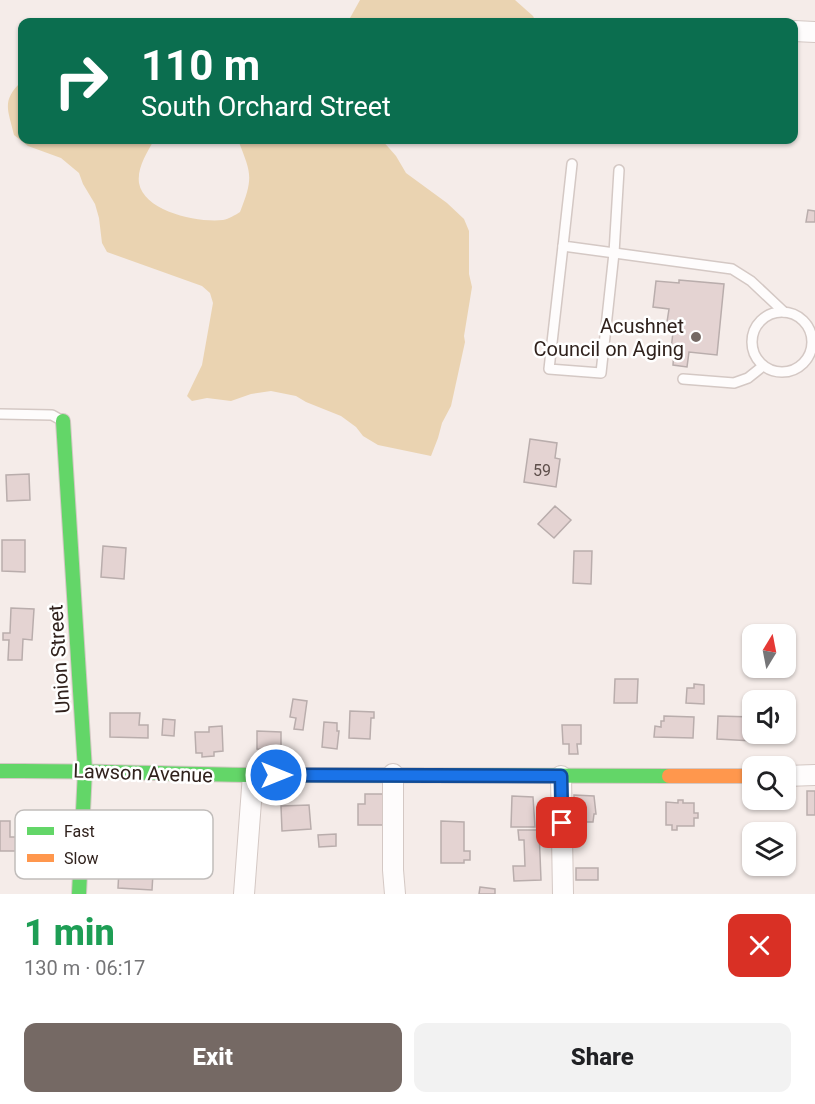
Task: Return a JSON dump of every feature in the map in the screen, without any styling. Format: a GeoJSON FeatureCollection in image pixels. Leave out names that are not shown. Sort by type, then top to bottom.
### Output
{"type":"FeatureCollection","features":[{"type":"Feature","properties":{"kind":"street"},"geometry":{"type":"LineString","coordinates":[[798,31],[815,32]]}},
{"type":"Feature","properties":{"kind":"street","name":"Union Street"},"geometry":{"type":"LineString","coordinates":[[63,421],[85,770],[83,810]]}},
{"type":"Feature","properties":{"kind":"street","name":"Lawson Avenue"},"geometry":{"type":"LineString","coordinates":[[0,771],[85,770],[253,776],[393,774],[742,776]]}},
{"type":"Feature","properties":{"kind":"street"},"geometry":{"type":"LineString","coordinates":[[393,774],[395,894]]}},
{"type":"Feature","properties":{"kind":"street"},"geometry":{"type":"LineString","coordinates":[[796,776],[815,775]]}},
{"type":"Feature","properties":{"kind":"street"},"geometry":{"type":"LineString","coordinates":[[244,894],[253,776]]}},
{"type":"Feature","properties":{"kind":"street"},"geometry":{"type":"LineString","coordinates":[[561,776],[563,894]]}},
{"type":"Feature","properties":{"kind":"street","name":"Union Street"},"geometry":{"type":"LineString","coordinates":[[79,894],[80,879]]}},
{"type":"Feature","properties":{"kind":"lane"},"geometry":{"type":"LineString","coordinates":[[572,164],[549,369],[601,373],[614,253],[619,170]]}},
{"type":"Feature","properties":{"kind":"lane"},"geometry":{"type":"LineString","coordinates":[[563,246],[732,269],[751,281],[784,312],[800,318],[806,324],[814,340],[808,357],[796,369],[779,372],[763,366],[753,352],[752,335],[755,327],[768,315],[784,312]]}},
{"type":"Feature","properties":{"kind":"lane"},"geometry":{"type":"LineString","coordinates":[[683,379],[734,383],[748,378],[763,366]]}},
{"type":"Feature","properties":{"kind":"lane"},"geometry":{"type":"LineString","coordinates":[[0,414],[52,415],[63,421]]}},
{"type":"Feature","properties":{"kind":"shaded area"},"geometry":{"type":"Polygon","coordinates":[[[360,0],[515,0],[534,18],[350,18],[360,0]]]}},
{"type":"Feature","properties":{"kind":"shaded area"},"geometry":{"type":"Polygon","coordinates":[[[18,85],[18,138],[14,135],[8,112],[9,100],[18,85]]]}},
{"type":"Feature","properties":{"kind":"shaded area"},"geometry":{"type":"Polygon","coordinates":[[[25,144],[152,144],[140,171],[139,183],[143,193],[161,208],[174,214],[200,220],[223,220],[240,212],[249,183],[248,168],[240,144],[386,144],[406,173],[447,203],[464,219],[469,231],[469,274],[472,287],[465,342],[451,406],[442,423],[431,456],[378,445],[363,436],[356,427],[341,416],[296,396],[271,391],[251,394],[231,401],[207,398],[192,401],[187,396],[202,365],[213,303],[210,293],[202,286],[107,252],[102,243],[95,204],[79,173],[61,158],[25,144]]]}},
{"type":"Feature","properties":{"kind":"building"},"geometry":{"type":"Polygon","coordinates":[[[808,210],[815,211],[815,222],[806,222],[808,210]]]}},
{"type":"Feature","properties":{"kind":"building","name":"Acushnet Council on Aging"},"geometry":{"type":"Polygon","coordinates":[[[679,280],[724,284],[717,355],[689,352],[687,367],[673,365],[674,350],[671,350],[674,323],[667,322],[669,309],[653,307],[656,281],[679,283],[679,280]]]}},
{"type":"Feature","properties":{"kind":"building"},"geometry":{"type":"Polygon","coordinates":[[[530,439],[557,443],[555,458],[560,459],[556,487],[524,482],[530,439]]]}},
{"type":"Feature","properties":{"kind":"building"},"geometry":{"type":"Polygon","coordinates":[[[29,474],[30,500],[7,501],[6,475],[29,474]]]}},
{"type":"Feature","properties":{"kind":"building"},"geometry":{"type":"Polygon","coordinates":[[[555,506],[571,520],[554,538],[538,524],[555,506]]]}},
{"type":"Feature","properties":{"kind":"building"},"geometry":{"type":"Polygon","coordinates":[[[2,540],[25,540],[25,572],[2,571],[2,540]]]}},
{"type":"Feature","properties":{"kind":"building"},"geometry":{"type":"Polygon","coordinates":[[[103,546],[126,548],[124,579],[101,577],[103,546]]]}},
{"type":"Feature","properties":{"kind":"building"},"geometry":{"type":"Polygon","coordinates":[[[574,551],[592,551],[591,584],[573,583],[574,551]]]}},
{"type":"Feature","properties":{"kind":"building"},"geometry":{"type":"Polygon","coordinates":[[[11,608],[34,609],[32,640],[23,639],[22,660],[8,660],[9,640],[3,640],[3,633],[10,633],[11,608]]]}},
{"type":"Feature","properties":{"kind":"building"},"geometry":{"type":"Polygon","coordinates":[[[615,679],[638,679],[637,703],[614,703],[615,679]]]}},
{"type":"Feature","properties":{"kind":"building"},"geometry":{"type":"Polygon","coordinates":[[[694,684],[704,685],[704,704],[686,703],[687,688],[694,688],[694,684]]]}},
{"type":"Feature","properties":{"kind":"building"},"geometry":{"type":"Polygon","coordinates":[[[293,699],[307,701],[303,730],[294,729],[296,718],[290,717],[293,699]]]}},
{"type":"Feature","properties":{"kind":"building"},"geometry":{"type":"Polygon","coordinates":[[[350,711],[374,712],[374,718],[371,718],[370,739],[349,738],[350,711]]]}},
{"type":"Feature","properties":{"kind":"building"},"geometry":{"type":"Polygon","coordinates":[[[110,713],[140,713],[139,725],[148,725],[148,738],[110,737],[110,713]]]}},
{"type":"Feature","properties":{"kind":"building"},"geometry":{"type":"Polygon","coordinates":[[[664,716],[694,717],[693,738],[654,737],[655,726],[661,727],[664,716]]]}},
{"type":"Feature","properties":{"kind":"building"},"geometry":{"type":"Polygon","coordinates":[[[718,716],[742,717],[742,740],[717,739],[718,716]]]}},
{"type":"Feature","properties":{"kind":"building"},"geometry":{"type":"Polygon","coordinates":[[[163,719],[175,720],[174,736],[162,735],[163,719]]]}},
{"type":"Feature","properties":{"kind":"building"},"geometry":{"type":"Polygon","coordinates":[[[324,722],[337,723],[337,731],[339,731],[337,749],[322,747],[324,722]]]}},
{"type":"Feature","properties":{"kind":"building"},"geometry":{"type":"Polygon","coordinates":[[[562,725],[581,725],[581,744],[577,744],[578,754],[569,754],[569,744],[563,744],[562,725]]]}},
{"type":"Feature","properties":{"kind":"building"},"geometry":{"type":"Polygon","coordinates":[[[222,726],[223,751],[214,752],[214,756],[202,757],[202,753],[196,753],[195,732],[209,732],[209,727],[222,726]]]}},
{"type":"Feature","properties":{"kind":"building"},"geometry":{"type":"Polygon","coordinates":[[[257,731],[281,732],[281,751],[257,749],[257,731]]]}},
{"type":"Feature","properties":{"kind":"building"},"geometry":{"type":"Polygon","coordinates":[[[807,791],[815,791],[815,815],[807,815],[807,791]]]}},
{"type":"Feature","properties":{"kind":"building"},"geometry":{"type":"Polygon","coordinates":[[[365,794],[392,794],[385,825],[358,825],[358,804],[365,804],[365,794]]]}},
{"type":"Feature","properties":{"kind":"building"},"geometry":{"type":"Polygon","coordinates":[[[574,795],[594,796],[596,814],[594,814],[593,822],[586,822],[585,827],[577,826],[577,822],[574,822],[574,795]]]}},
{"type":"Feature","properties":{"kind":"building"},"geometry":{"type":"Polygon","coordinates":[[[512,796],[533,797],[535,827],[511,827],[512,796]]]}},
{"type":"Feature","properties":{"kind":"building"},"geometry":{"type":"Polygon","coordinates":[[[678,800],[683,800],[683,803],[694,803],[694,813],[698,813],[698,818],[694,818],[694,826],[677,826],[677,830],[672,830],[672,825],[666,825],[666,802],[678,803],[678,800]]]}},
{"type":"Feature","properties":{"kind":"building"},"geometry":{"type":"Polygon","coordinates":[[[309,805],[311,829],[282,831],[281,806],[309,805]]]}},
{"type":"Feature","properties":{"kind":"building"},"geometry":{"type":"Polygon","coordinates":[[[0,821],[10,821],[10,837],[15,837],[15,851],[0,851],[0,821]]]}},
{"type":"Feature","properties":{"kind":"building"},"geometry":{"type":"Polygon","coordinates":[[[441,821],[464,822],[464,851],[470,851],[470,860],[464,860],[464,863],[441,863],[441,821]]]}},
{"type":"Feature","properties":{"kind":"building"},"geometry":{"type":"Polygon","coordinates":[[[518,830],[539,830],[541,880],[514,881],[513,866],[525,866],[524,840],[519,840],[518,830]]]}},
{"type":"Feature","properties":{"kind":"building"},"geometry":{"type":"Polygon","coordinates":[[[336,834],[336,846],[319,847],[318,835],[336,834]]]}},
{"type":"Feature","properties":{"kind":"building"},"geometry":{"type":"Polygon","coordinates":[[[576,868],[598,868],[598,880],[576,880],[576,868]]]}},
{"type":"Feature","properties":{"kind":"building"},"geometry":{"type":"Polygon","coordinates":[[[118,879],[153,879],[152,890],[118,888],[118,879]]]}},
{"type":"Feature","properties":{"kind":"building"},"geometry":{"type":"Polygon","coordinates":[[[480,887],[495,889],[495,894],[479,894],[480,887]]]}},
{"type":"Feature","properties":{"kind":"traffic: fast"},"geometry":{"type":"LineString","coordinates":[[63,421],[85,770],[83,810]]}},
{"type":"Feature","properties":{"kind":"traffic: fast"},"geometry":{"type":"LineString","coordinates":[[0,771],[250,775],[669,776]]}},
{"type":"Feature","properties":{"kind":"traffic: fast"},"geometry":{"type":"LineString","coordinates":[[79,894],[80,879]]}},
{"type":"Feature","properties":{"kind":"traffic: slow"},"geometry":{"type":"LineString","coordinates":[[669,776],[742,776]]}},
{"type":"Feature","properties":{"kind":"place","name":"Acushnet Council on Aging"},"geometry":{"type":"Point","coordinates":[696,337]}},
{"type":"Feature","properties":{"kind":"route"},"geometry":{"type":"LineString","coordinates":[[276,775],[561,776],[562,823]]}}]}
